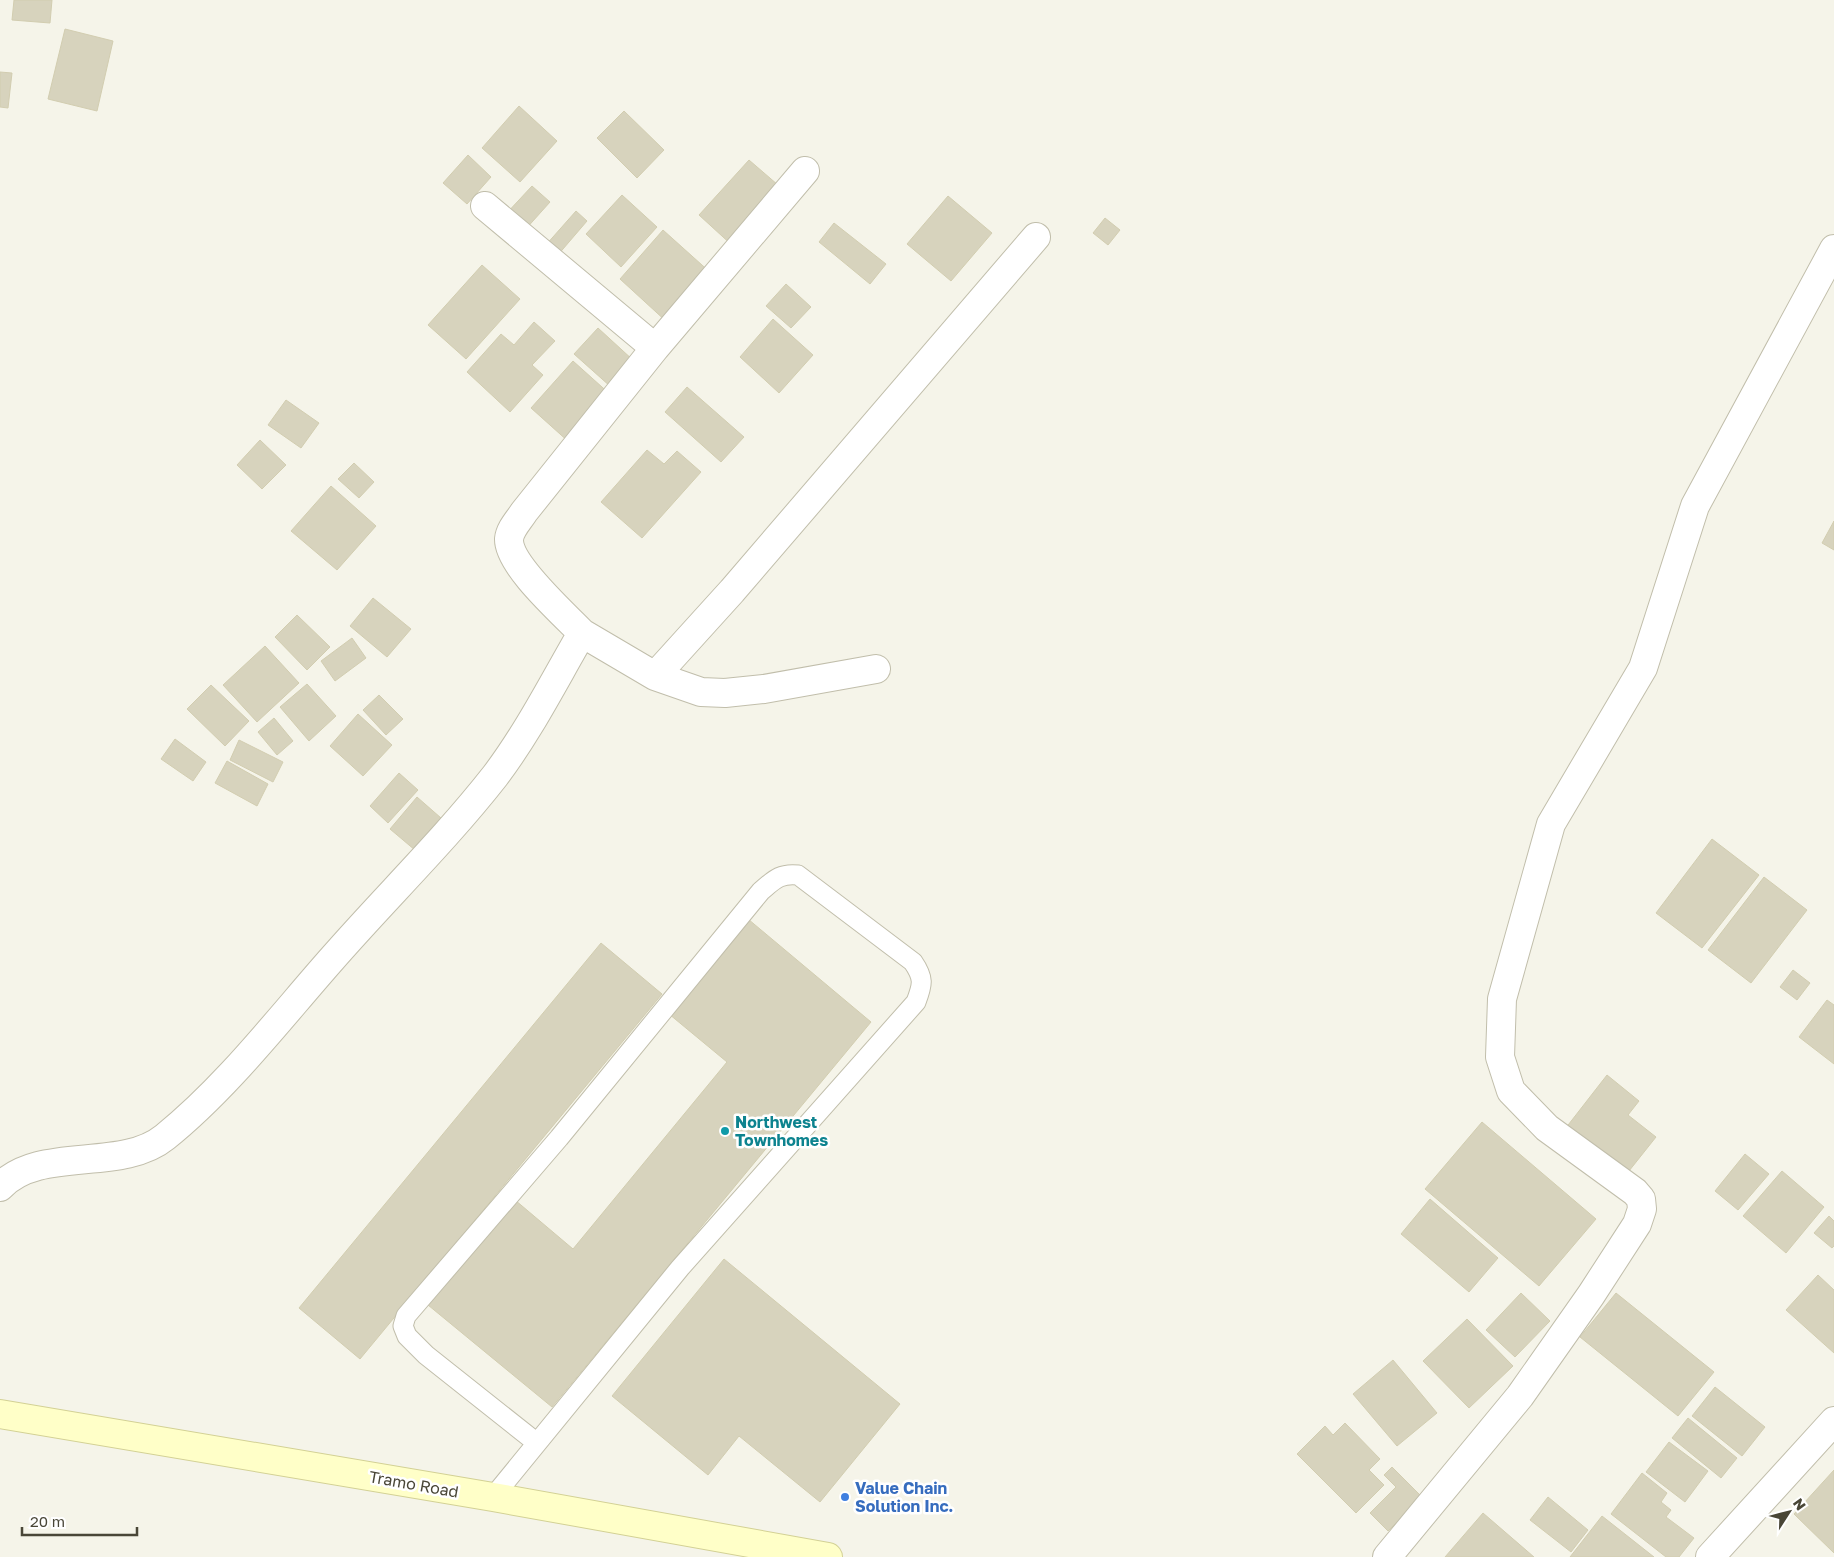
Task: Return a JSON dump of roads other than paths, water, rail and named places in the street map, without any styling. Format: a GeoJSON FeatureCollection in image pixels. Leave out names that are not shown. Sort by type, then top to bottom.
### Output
{"type":"FeatureCollection","features":[{"type":"Feature","properties":{"kind":"main road","name":"Tramo Road"},"geometry":{"type":"LineString","coordinates":[[0,1414],[493,1497],[828,1557]]}},
{"type":"Feature","properties":{"kind":"street"},"geometry":{"type":"LineString","coordinates":[[805,171],[655,348],[524,512],[512,529],[509,538],[510,548],[536,587],[582,633],[654,676],[701,692],[725,693],[764,689],[876,669]]}},
{"type":"Feature","properties":{"kind":"street"},"geometry":{"type":"LineString","coordinates":[[484,206],[655,348]]}},
{"type":"Feature","properties":{"kind":"street"},"geometry":{"type":"LineString","coordinates":[[654,676],[732,591],[1036,237]]}},
{"type":"Feature","properties":{"kind":"street"},"geometry":{"type":"LineString","coordinates":[[1387,1557],[1520,1396],[1638,1224],[1642,1209],[1641,1199],[1635,1192],[1547,1128],[1511,1092],[1500,1057],[1502,999],[1551,824],[1643,668],[1695,506],[1834,249]]}},
{"type":"Feature","properties":{"kind":"street"},"geometry":{"type":"LineString","coordinates":[[0,1187],[24,1170],[70,1160],[124,1155],[147,1148],[163,1139],[211,1097],[334,956],[413,872],[496,774],[529,725],[582,633]]}},
{"type":"Feature","properties":{"kind":"street"},"geometry":{"type":"LineString","coordinates":[[1710,1557],[1834,1420]]}},
{"type":"Feature","properties":{"kind":"lane"},"geometry":{"type":"LineString","coordinates":[[493,1497],[537,1444],[680,1268],[916,1002],[922,986],[921,972],[913,962],[798,875],[786,874],[773,881],[761,892],[559,1138],[406,1316],[403,1326],[407,1336],[426,1355],[537,1444]]}},
{"type":"Feature","properties":{"kind":"place","name":"Northwest Townhomes"},"geometry":{"type":"Point","coordinates":[725,1131]}},
{"type":"Feature","properties":{"kind":"place","name":"Value Chain Solution Inc."},"geometry":{"type":"Point","coordinates":[845,1497]}}]}
